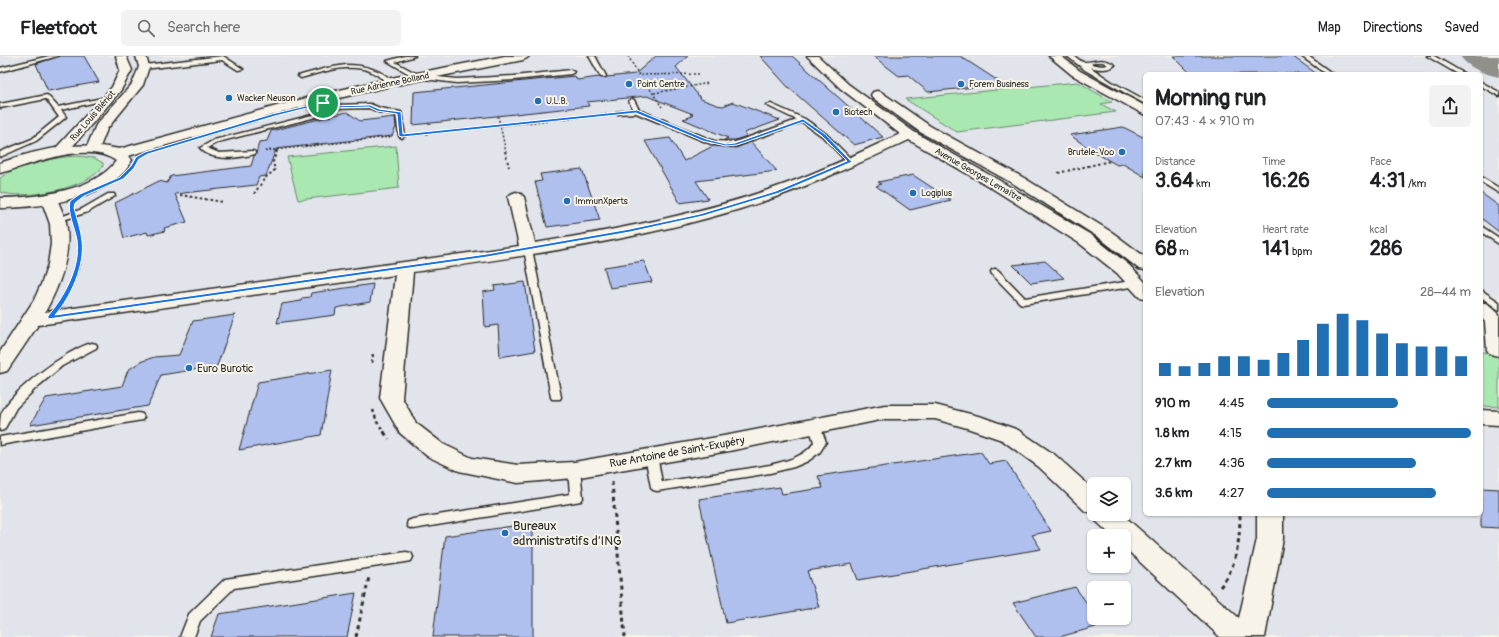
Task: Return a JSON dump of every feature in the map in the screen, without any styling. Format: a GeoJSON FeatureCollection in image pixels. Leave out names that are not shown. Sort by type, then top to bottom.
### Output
{"type":"FeatureCollection","features":[{"type":"Feature","properties":{"kind":"street","name":"Rue Louis Blériot"},"geometry":{"type":"LineString","coordinates":[[61,151],[117,88],[126,70],[121,56]]}},
{"type":"Feature","properties":{"kind":"street","name":"Rue Adrienne Bolland"},"geometry":{"type":"LineString","coordinates":[[119,154],[317,100],[391,82],[523,56]]}},
{"type":"Feature","properties":{"kind":"street","name":"Avenue Georges Lemaître"},"geometry":{"type":"LineString","coordinates":[[812,56],[844,86],[909,135],[995,184],[1085,239],[1123,269],[1141,288]]}},
{"type":"Feature","properties":{"kind":"street","name":"Avenue Georges Lemaître"},"geometry":{"type":"LineString","coordinates":[[828,56],[860,83],[925,129],[1019,181],[1107,236],[1143,261]]}},
{"type":"Feature","properties":{"kind":"street"},"geometry":{"type":"LineString","coordinates":[[1054,56],[1076,73],[1143,109]]}},
{"type":"Feature","properties":{"kind":"street","name":"Rue Louis Blériot"},"geometry":{"type":"LineString","coordinates":[[93,149],[100,128],[137,85],[143,62]]}},
{"type":"Feature","properties":{"kind":"street"},"geometry":{"type":"LineString","coordinates":[[32,320],[404,268],[528,249],[630,231],[701,215],[777,192],[850,162],[909,135]]}},
{"type":"Feature","properties":{"kind":"street"},"geometry":{"type":"LineString","coordinates":[[0,168],[26,159],[61,151],[93,149],[109,151],[119,154],[124,160],[121,167],[112,176],[74,192],[27,202],[0,203]]}},
{"type":"Feature","properties":{"kind":"street"},"geometry":{"type":"LineString","coordinates":[[516,196],[528,249]]}},
{"type":"Feature","properties":{"kind":"street"},"geometry":{"type":"LineString","coordinates":[[0,367],[32,320],[48,290],[56,269],[60,244],[57,220],[49,198]]}},
{"type":"Feature","properties":{"kind":"street","name":"Rue Antoine de Saint-Exupéry"},"geometry":{"type":"LineString","coordinates":[[404,268],[391,398],[408,428],[435,450],[467,466],[518,474],[574,470],[885,412],[935,412],[974,422],[1010,435],[1047,461],[1087,498]]}},
{"type":"Feature","properties":{"kind":"street"},"geometry":{"type":"LineString","coordinates":[[1483,310],[1494,320],[1492,350]]}},
{"type":"Feature","properties":{"kind":"street"},"geometry":{"type":"LineString","coordinates":[[1483,417],[1499,418]]}},
{"type":"Feature","properties":{"kind":"street"},"geometry":{"type":"LineString","coordinates":[[1113,521],[1240,637]]}},
{"type":"Feature","properties":{"kind":"street"},"geometry":{"type":"LineString","coordinates":[[1250,637],[1267,522]]}},
{"type":"Feature","properties":{"kind":"lane"},"geometry":{"type":"LineString","coordinates":[[0,70],[55,56]]}},
{"type":"Feature","properties":{"kind":"lane"},"geometry":{"type":"LineString","coordinates":[[412,56],[390,61],[418,77],[457,81],[514,78],[571,72]]}},
{"type":"Feature","properties":{"kind":"lane"},"geometry":{"type":"LineString","coordinates":[[592,56],[603,76]]}},
{"type":"Feature","properties":{"kind":"lane"},"geometry":{"type":"LineString","coordinates":[[1070,56],[1110,84],[1143,101]]}},
{"type":"Feature","properties":{"kind":"lane"},"geometry":{"type":"LineString","coordinates":[[1086,56],[1095,60]]}},
{"type":"Feature","properties":{"kind":"lane"},"geometry":{"type":"LineString","coordinates":[[1103,60],[1109,56]]}},
{"type":"Feature","properties":{"kind":"lane"},"geometry":{"type":"LineString","coordinates":[[1304,56],[1327,72]]}},
{"type":"Feature","properties":{"kind":"lane"},"geometry":{"type":"LineString","coordinates":[[1430,56],[1458,72]]}},
{"type":"Feature","properties":{"kind":"lane"},"geometry":{"type":"LineString","coordinates":[[143,62],[223,58],[240,69]]}},
{"type":"Feature","properties":{"kind":"lane"},"geometry":{"type":"LineString","coordinates":[[1095,60],[1110,62],[1112,65],[1087,67],[1089,61],[1095,60]]}},
{"type":"Feature","properties":{"kind":"lane"},"geometry":{"type":"LineString","coordinates":[[301,76],[348,66],[362,67],[373,71],[391,82]]}},
{"type":"Feature","properties":{"kind":"lane"},"geometry":{"type":"LineString","coordinates":[[1483,85],[1499,94]]}},
{"type":"Feature","properties":{"kind":"lane"},"geometry":{"type":"LineString","coordinates":[[0,106],[47,98],[63,117],[34,140],[0,155]]}},
{"type":"Feature","properties":{"kind":"lane"},"geometry":{"type":"LineString","coordinates":[[56,109],[107,99]]}},
{"type":"Feature","properties":{"kind":"lane"},"geometry":{"type":"LineString","coordinates":[[317,100],[332,107],[370,106],[378,110],[399,113],[402,136]]}},
{"type":"Feature","properties":{"kind":"lane"},"geometry":{"type":"LineString","coordinates":[[632,101],[637,111]]}},
{"type":"Feature","properties":{"kind":"lane"},"geometry":{"type":"LineString","coordinates":[[769,105],[803,120],[824,135],[850,162]]}},
{"type":"Feature","properties":{"kind":"lane"},"geometry":{"type":"LineString","coordinates":[[253,153],[222,155],[212,154],[203,148],[216,141],[322,114],[332,107]]}},
{"type":"Feature","properties":{"kind":"lane"},"geometry":{"type":"LineString","coordinates":[[619,113],[637,111],[704,140],[726,145],[736,144],[803,120]]}},
{"type":"Feature","properties":{"kind":"lane"},"geometry":{"type":"LineString","coordinates":[[1483,180],[1499,191]]}},
{"type":"Feature","properties":{"kind":"lane"},"geometry":{"type":"LineString","coordinates":[[57,220],[90,210],[111,196]]}},
{"type":"Feature","properties":{"kind":"lane"},"geometry":{"type":"LineString","coordinates":[[1483,230],[1499,242]]}},
{"type":"Feature","properties":{"kind":"lane"},"geometry":{"type":"LineString","coordinates":[[528,249],[556,397]]}},
{"type":"Feature","properties":{"kind":"lane"},"geometry":{"type":"LineString","coordinates":[[995,272],[1023,300],[1141,288]]}},
{"type":"Feature","properties":{"kind":"lane"},"geometry":{"type":"LineString","coordinates":[[1483,295],[1499,307]]}},
{"type":"Feature","properties":{"kind":"lane"},"geometry":{"type":"LineString","coordinates":[[0,427],[11,406],[32,386],[58,364],[92,346]]}},
{"type":"Feature","properties":{"kind":"lane"},"geometry":{"type":"LineString","coordinates":[[0,441],[138,418]]}},
{"type":"Feature","properties":{"kind":"lane"},"geometry":{"type":"LineString","coordinates":[[651,456],[657,487],[770,469],[804,458],[816,449],[820,442],[815,426]]}},
{"type":"Feature","properties":{"kind":"lane"},"geometry":{"type":"LineString","coordinates":[[413,524],[577,498],[574,470]]}},
{"type":"Feature","properties":{"kind":"lane"},"geometry":{"type":"LineString","coordinates":[[187,637],[194,618],[230,583],[406,557]]}},
{"type":"Feature","properties":{"kind":"path"},"geometry":{"type":"LineString","coordinates":[[628,56],[639,75],[700,74]]}},
{"type":"Feature","properties":{"kind":"path"},"geometry":{"type":"LineString","coordinates":[[654,93],[709,83]]}},
{"type":"Feature","properties":{"kind":"path"},"geometry":{"type":"LineString","coordinates":[[253,153],[619,113]]}},
{"type":"Feature","properties":{"kind":"path"},"geometry":{"type":"LineString","coordinates":[[498,116],[509,167]]}},
{"type":"Feature","properties":{"kind":"path"},"geometry":{"type":"LineString","coordinates":[[254,194],[265,178],[275,170],[273,162],[277,150]]}},
{"type":"Feature","properties":{"kind":"path"},"geometry":{"type":"LineString","coordinates":[[1058,173],[1110,161]]}},
{"type":"Feature","properties":{"kind":"path"},"geometry":{"type":"LineString","coordinates":[[180,195],[223,202]]}},
{"type":"Feature","properties":{"kind":"path"},"geometry":{"type":"LineString","coordinates":[[73,279],[79,266],[80,241],[74,216]]}},
{"type":"Feature","properties":{"kind":"path"},"geometry":{"type":"LineString","coordinates":[[611,463],[625,637]]}},
{"type":"Feature","properties":{"kind":"path"},"geometry":{"type":"LineString","coordinates":[[1206,606],[1229,575],[1235,554],[1240,516]]}},
{"type":"Feature","properties":{"kind":"path"},"geometry":{"type":"LineString","coordinates":[[356,637],[373,561]]}},
{"type":"Feature","properties":{"kind":"shaded area"},"geometry":{"type":"Polygon","coordinates":[[[0,56],[1054,56],[1143,110],[1143,516],[1483,516],[1483,72],[1143,72],[1143,104],[1062,56],[1499,56],[1499,637],[0,637],[0,56]]]}},
{"type":"Feature","properties":{"kind":"green space"},"geometry":{"type":"Polygon","coordinates":[[[1078,82],[1112,102],[1101,104],[1116,112],[957,132],[905,99],[1078,82]]]}},
{"type":"Feature","properties":{"kind":"green space"},"geometry":{"type":"Polygon","coordinates":[[[396,146],[399,188],[298,200],[287,157],[396,146]]]}},
{"type":"Feature","properties":{"kind":"green space"},"geometry":{"type":"Polygon","coordinates":[[[77,156],[94,158],[103,163],[103,166],[96,174],[85,181],[55,191],[24,195],[0,192],[0,178],[17,168],[57,158],[77,156]]]}},
{"type":"Feature","properties":{"kind":"green space"},"geometry":{"type":"Polygon","coordinates":[[[1483,352],[1499,354],[1499,407],[1483,406],[1483,352]]]}},
{"type":"Feature","properties":{"kind":"building"},"geometry":{"type":"Polygon","coordinates":[[[59,56],[84,56],[99,82],[48,91],[36,64],[59,56]]]}},
{"type":"Feature","properties":{"kind":"building"},"geometry":{"type":"Polygon","coordinates":[[[656,56],[688,56],[676,67],[701,99],[723,106],[733,102],[780,120],[744,133],[747,136],[735,140],[724,140],[728,138],[683,119],[693,116],[690,114],[693,114],[647,96],[587,102],[589,106],[413,125],[414,92],[575,76],[577,80],[635,74],[656,56]]]}},
{"type":"Feature","properties":{"kind":"building","name":"Biotech"},"geometry":{"type":"Polygon","coordinates":[[[760,56],[792,56],[883,137],[854,145],[788,87],[760,56]]]}},
{"type":"Feature","properties":{"kind":"building"},"geometry":{"type":"Polygon","coordinates":[[[873,56],[960,56],[1003,84],[928,92],[908,75],[899,76],[873,56]]]}},
{"type":"Feature","properties":{"kind":"building"},"geometry":{"type":"Polygon","coordinates":[[[1173,56],[1292,56],[1314,72],[1189,72],[1173,56]]]}},
{"type":"Feature","properties":{"kind":"building"},"geometry":{"type":"Polygon","coordinates":[[[347,112],[360,121],[395,117],[396,127],[392,136],[276,149],[266,176],[259,177],[256,185],[175,194],[187,222],[164,228],[165,231],[148,235],[147,232],[124,238],[115,203],[159,181],[167,183],[171,176],[251,166],[259,142],[267,141],[271,131],[347,112]]]}},
{"type":"Feature","properties":{"kind":"building","name":"Brutele-Voo"},"geometry":{"type":"Polygon","coordinates":[[[1123,127],[1143,137],[1143,176],[1123,164],[1117,165],[1094,152],[1070,135],[1123,127]]]}},
{"type":"Feature","properties":{"kind":"building"},"geometry":{"type":"Polygon","coordinates":[[[670,138],[684,161],[713,146],[736,148],[751,142],[777,171],[696,181],[708,199],[680,203],[645,141],[670,138]]]}},
{"type":"Feature","properties":{"kind":"building","name":"ImmunXperts"},"geometry":{"type":"Polygon","coordinates":[[[582,169],[600,220],[547,227],[535,182],[542,181],[540,174],[582,169]]]}},
{"type":"Feature","properties":{"kind":"building","name":"Logiplus"},"geometry":{"type":"Polygon","coordinates":[[[913,175],[951,200],[910,210],[876,186],[881,184],[878,182],[913,175]]]}},
{"type":"Feature","properties":{"kind":"building"},"geometry":{"type":"Polygon","coordinates":[[[1483,194],[1499,206],[1499,232],[1483,220],[1483,194]]]}},
{"type":"Feature","properties":{"kind":"building"},"geometry":{"type":"Polygon","coordinates":[[[644,261],[652,282],[610,288],[604,267],[644,261]]]}},
{"type":"Feature","properties":{"kind":"building"},"geometry":{"type":"Polygon","coordinates":[[[1045,261],[1064,278],[1031,283],[1013,265],[1045,261]]]}},
{"type":"Feature","properties":{"kind":"building"},"geometry":{"type":"Polygon","coordinates":[[[525,282],[535,351],[500,357],[498,325],[485,327],[483,292],[495,290],[494,286],[525,282]]]}},
{"type":"Feature","properties":{"kind":"building"},"geometry":{"type":"Polygon","coordinates":[[[373,284],[370,302],[336,308],[335,315],[277,323],[282,304],[301,301],[302,298],[310,297],[311,293],[373,284]]]}},
{"type":"Feature","properties":{"kind":"building","name":"Euro Burotic"},"geometry":{"type":"Polygon","coordinates":[[[235,315],[217,366],[161,375],[148,406],[30,425],[46,398],[122,386],[128,370],[140,362],[154,357],[179,355],[193,321],[235,315]]]}},
{"type":"Feature","properties":{"kind":"building"},"geometry":{"type":"Polygon","coordinates":[[[332,370],[321,435],[239,450],[258,382],[332,370]]]}},
{"type":"Feature","properties":{"kind":"building"},"geometry":{"type":"Polygon","coordinates":[[[981,452],[989,464],[1006,461],[1051,531],[1032,535],[1041,549],[858,580],[852,564],[807,571],[819,607],[726,623],[699,499],[780,487],[782,494],[823,488],[818,476],[981,452]]]}},
{"type":"Feature","properties":{"kind":"building"},"geometry":{"type":"Polygon","coordinates":[[[1483,488],[1499,489],[1499,528],[1481,527],[1481,516],[1483,516],[1483,488]]]}},
{"type":"Feature","properties":{"kind":"building"},"geometry":{"type":"Polygon","coordinates":[[[533,523],[533,637],[433,637],[445,536],[533,523]]]}},
{"type":"Feature","properties":{"kind":"building"},"geometry":{"type":"Polygon","coordinates":[[[1075,587],[1087,603],[1087,625],[1103,625],[1059,637],[1036,637],[1013,603],[1075,587]]]}},
{"type":"Feature","properties":{"kind":"building"},"geometry":{"type":"Polygon","coordinates":[[[356,593],[347,637],[211,637],[219,614],[356,593]]]}},
{"type":"Feature","properties":{"kind":"taxiway"},"geometry":{"type":"LineString","coordinates":[[1475,56],[1499,68]]}},
{"type":"Feature","properties":{"kind":"place","name":"Point Centre"},"geometry":{"type":"Point","coordinates":[629,84]}},
{"type":"Feature","properties":{"kind":"place","name":"Forem Business"},"geometry":{"type":"Point","coordinates":[961,84]}},
{"type":"Feature","properties":{"kind":"place","name":"Wacker Neuson"},"geometry":{"type":"Point","coordinates":[229,98]}},
{"type":"Feature","properties":{"kind":"place","name":"U.L.B."},"geometry":{"type":"Point","coordinates":[538,101]}},
{"type":"Feature","properties":{"kind":"place","name":"Biotech"},"geometry":{"type":"Point","coordinates":[836,112]}},
{"type":"Feature","properties":{"kind":"place","name":"Brutele-Voo"},"geometry":{"type":"Point","coordinates":[1122,152]}},
{"type":"Feature","properties":{"kind":"place","name":"Logiplus"},"geometry":{"type":"Point","coordinates":[913,193]}},
{"type":"Feature","properties":{"kind":"place","name":"ImmunXperts"},"geometry":{"type":"Point","coordinates":[567,201]}},
{"type":"Feature","properties":{"kind":"place","name":"Euro Burotic"},"geometry":{"type":"Point","coordinates":[189,368]}},
{"type":"Feature","properties":{"kind":"place","name":"Bureaux administratifs d'ING"},"geometry":{"type":"Point","coordinates":[505,533]}},
{"type":"Feature","properties":{"kind":"route"},"geometry":{"type":"LineString","coordinates":[[323,103],[332,107],[370,106],[378,110],[399,113],[402,136],[637,111],[704,140],[726,145],[736,144],[803,120],[824,135],[850,162],[777,192],[701,215],[630,231],[487,256],[50,317],[60,306],[79,266],[80,241],[76,228],[72,202],[82,195],[122,178],[132,167],[137,158],[146,153],[195,137],[323,103]]}}]}
